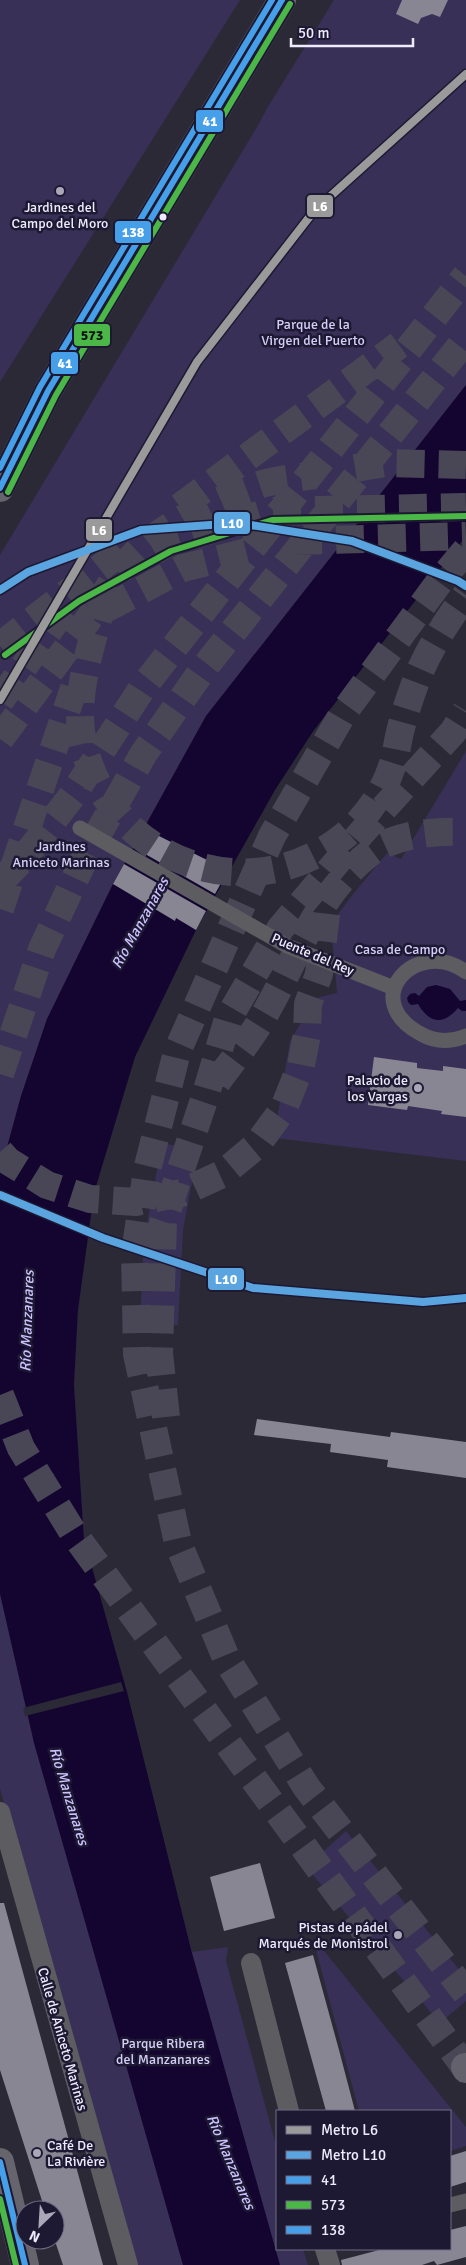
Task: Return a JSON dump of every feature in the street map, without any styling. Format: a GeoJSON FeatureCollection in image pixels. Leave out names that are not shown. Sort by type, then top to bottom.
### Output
{"type":"FeatureCollection","features":[{"type":"Feature","properties":{"kind":"main road"},"geometry":{"type":"LineString","coordinates":[[0,488],[48,391],[282,0]]}},
{"type":"Feature","properties":{"kind":"main road"},"geometry":{"type":"LineString","coordinates":[[0,457],[48,391]]}},
{"type":"Feature","properties":{"kind":"main road"},"geometry":{"type":"LineString","coordinates":[[0,2162],[25,2265]]}},
{"type":"Feature","properties":{"kind":"main road"},"geometry":{"type":"LineString","coordinates":[[0,2219],[18,2265]]}},
{"type":"Feature","properties":{"kind":"street"},"geometry":{"type":"LineString","coordinates":[[0,468],[48,391]]}},
{"type":"Feature","properties":{"kind":"street","name":"Puente del Rey"},"geometry":{"type":"LineString","coordinates":[[80,828],[287,946],[394,988]]}},
{"type":"Feature","properties":{"kind":"street"},"geometry":{"type":"LineString","coordinates":[[466,972],[458,966],[423,962],[412,967],[402,976],[394,988],[393,1001],[397,1016],[411,1028],[429,1038],[448,1041],[466,1036]]}},
{"type":"Feature","properties":{"kind":"street","name":"Calle de Aniceto Marinas"},"geometry":{"type":"LineString","coordinates":[[0,1812],[128,2265]]}},
{"type":"Feature","properties":{"kind":"street"},"geometry":{"type":"LineString","coordinates":[[251,1963],[289,2110]]}},
{"type":"Feature","properties":{"kind":"street"},"geometry":{"type":"LineString","coordinates":[[451,2205],[466,2201]]}},
{"type":"Feature","properties":{"kind":"street"},"geometry":{"type":"LineString","coordinates":[[325,2250],[330,2265]]}},
{"type":"Feature","properties":{"kind":"green space","name":"Jardines del Campo del Moro"},"geometry":{"type":"Polygon","coordinates":[[[0,0],[240,0],[0,382],[0,0]]]}},
{"type":"Feature","properties":{"kind":"green space","name":"Parque de la Virgen del Puerto"},"geometry":{"type":"Polygon","coordinates":[[[334,0],[466,0],[466,385],[206,716],[113,884],[47,1019],[21,1096],[0,1173],[0,555],[269,105],[334,0]]]}},
{"type":"Feature","properties":{"kind":"green space","name":"Casa de Campo"},"geometry":{"type":"Polygon","coordinates":[[[466,751],[466,1161],[274,1138],[290,1041],[316,998],[337,993],[331,924],[387,853],[401,859],[466,751]]]}},
{"type":"Feature","properties":{"kind":"green space"},"geometry":{"type":"Polygon","coordinates":[[[162,1143],[198,1150],[183,1230],[178,1325],[140,1323],[144,1240],[162,1143]]]}},
{"type":"Feature","properties":{"kind":"green space","name":"Parque Ribera del Manzanares"},"geometry":{"type":"Polygon","coordinates":[[[0,1239],[84,1264],[78,1310],[74,1385],[84,1539],[192,1952],[228,1947],[226,1961],[276,2145],[276,2250],[303,2250],[308,2265],[134,2265],[0,1789],[0,1239]]]}},
{"type":"Feature","properties":{"kind":"green space","name":"Pistas de pádel Marqués de Monistrol"},"geometry":{"type":"Polygon","coordinates":[[[346,1831],[466,1978],[466,2001],[440,2023],[306,1867],[346,1831]]]}},
{"type":"Feature","properties":{"kind":"green space"},"geometry":{"type":"Polygon","coordinates":[[[321,1947],[466,2127],[466,2146],[451,2151],[451,2110],[359,2110],[316,1950],[321,1947]]]}},
{"type":"Feature","properties":{"kind":"water","name":"Río Manzanares"},"geometry":{"type":"Polygon","coordinates":[[[466,385],[466,536],[314,730],[275,790],[196,930],[135,1057],[94,1193],[78,1310],[74,1385],[84,1539],[127,1692],[192,1953],[280,2265],[183,2265],[34,1743],[0,1594],[0,1173],[21,1096],[47,1019],[113,884],[206,716],[466,385]]]}},
{"type":"Feature","properties":{"kind":"water"},"geometry":{"type":"Polygon","coordinates":[[[436,985],[450,989],[460,1001],[466,1000],[466,1011],[458,1008],[447,1018],[436,1020],[427,1015],[418,1004],[411,1005],[408,1002],[407,998],[410,994],[415,993],[419,996],[427,987],[436,985]]]}},
{"type":"Feature","properties":{"kind":"pier"},"geometry":{"type":"Polygon","coordinates":[[[121,1682],[124,1691],[25,1716],[23,1708],[121,1682]]]}},
{"type":"Feature","properties":{"kind":"building"},"geometry":{"type":"Polygon","coordinates":[[[402,0],[448,0],[440,17],[432,14],[421,18],[418,24],[396,14],[402,0]]]}},
{"type":"Feature","properties":{"kind":"building"},"geometry":{"type":"Polygon","coordinates":[[[143,828],[209,861],[207,864],[226,874],[215,894],[133,847],[143,828]]]}},
{"type":"Feature","properties":{"kind":"building"},"geometry":{"type":"Polygon","coordinates":[[[124,864],[206,911],[196,930],[176,918],[175,921],[113,884],[124,864]]]}},
{"type":"Feature","properties":{"kind":"building","name":"Palacio de los Vargas"},"geometry":{"type":"Polygon","coordinates":[[[374,1057],[417,1063],[417,1068],[443,1071],[443,1066],[466,1069],[466,1117],[441,1114],[442,1111],[408,1106],[407,1110],[368,1105],[374,1057]]]}},
{"type":"Feature","properties":{"kind":"building"},"geometry":{"type":"Polygon","coordinates":[[[257,1419],[390,1437],[391,1432],[466,1442],[466,1478],[387,1467],[388,1460],[330,1452],[331,1444],[254,1435],[257,1419]]]}},
{"type":"Feature","properties":{"kind":"building"},"geometry":{"type":"Polygon","coordinates":[[[260,1863],[275,1918],[224,1931],[210,1877],[260,1863]]]}},
{"type":"Feature","properties":{"kind":"building"},"geometry":{"type":"Polygon","coordinates":[[[0,1903],[4,1903],[103,2265],[63,2265],[58,2250],[65,2250],[65,2200],[42,2200],[0,2070],[0,1903]]]}},
{"type":"Feature","properties":{"kind":"building"},"geometry":{"type":"Polygon","coordinates":[[[313,1955],[355,2110],[326,2110],[285,1963],[313,1955]]]}},
{"type":"Feature","properties":{"kind":"building"},"geometry":{"type":"Polygon","coordinates":[[[466,2151],[466,2182],[451,2187],[451,2156],[466,2151]]]}},
{"type":"Feature","properties":{"kind":"building"},"geometry":{"type":"Polygon","coordinates":[[[466,2226],[466,2257],[437,2265],[434,2261],[422,2265],[342,2265],[341,2260],[379,2250],[451,2250],[451,2230],[466,2226]]]}},
{"type":"Feature","properties":{"kind":"tunnel"},"geometry":{"type":"LineString","coordinates":[[0,882],[24,858],[72,796],[143,687],[466,276]]}},
{"type":"Feature","properties":{"kind":"tunnel"},"geometry":{"type":"LineString","coordinates":[[0,1074],[42,949],[87,853],[144,753],[204,668],[466,339]]}},
{"type":"Feature","properties":{"kind":"tunnel"},"geometry":{"type":"LineString","coordinates":[[180,507],[399,345]]}},
{"type":"Feature","properties":{"kind":"tunnel"},"geometry":{"type":"LineString","coordinates":[[355,468],[385,463],[466,465]]}},
{"type":"Feature","properties":{"kind":"tunnel"},"geometry":{"type":"LineString","coordinates":[[99,609],[110,586],[125,565],[143,546],[164,530],[211,504],[259,485],[315,475]]}},
{"type":"Feature","properties":{"kind":"tunnel"},"geometry":{"type":"LineString","coordinates":[[154,551],[168,543],[271,511],[466,507]]}},
{"type":"Feature","properties":{"kind":"tunnel"},"geometry":{"type":"LineString","coordinates":[[294,541],[466,536]]}},
{"type":"Feature","properties":{"kind":"tunnel"},"geometry":{"type":"LineString","coordinates":[[0,646],[128,546]]}},
{"type":"Feature","properties":{"kind":"tunnel"},"geometry":{"type":"LineString","coordinates":[[0,739],[90,617],[183,568],[255,550]]}},
{"type":"Feature","properties":{"kind":"tunnel"},"geometry":{"type":"LineString","coordinates":[[466,550],[440,581],[342,715],[272,836],[177,1052],[147,1170],[135,1253],[137,1354],[178,1543],[227,1660],[307,1788],[466,1993]]}},
{"type":"Feature","properties":{"kind":"tunnel"},"geometry":{"type":"LineString","coordinates":[[105,593],[90,648],[80,706],[80,725],[83,743],[98,784],[121,818],[151,844],[187,862],[225,872],[266,871],[305,860],[343,837],[365,815],[378,797],[388,778],[405,713],[426,658],[451,615],[466,595]]}},
{"type":"Feature","properties":{"kind":"tunnel"},"geometry":{"type":"LineString","coordinates":[[0,701],[69,602]]}},
{"type":"Feature","properties":{"kind":"tunnel"},"geometry":{"type":"LineString","coordinates":[[0,909],[74,688]]}},
{"type":"Feature","properties":{"kind":"tunnel"},"geometry":{"type":"LineString","coordinates":[[166,1417],[159,1353],[163,1223],[205,1097],[228,1019],[280,929],[364,830],[453,732],[466,711]]}},
{"type":"Feature","properties":{"kind":"tunnel"},"geometry":{"type":"LineString","coordinates":[[217,1082],[258,1026],[304,937],[340,881],[371,852],[387,843],[426,833],[466,832]]}},
{"type":"Feature","properties":{"kind":"tunnel"},"geometry":{"type":"LineString","coordinates":[[0,1152],[8,1161],[47,1185],[90,1199],[136,1202],[181,1193],[222,1174],[257,1145],[284,1108],[301,1065],[307,1034],[308,1004],[319,974],[328,897]]}},
{"type":"Feature","properties":{"kind":"tunnel"},"geometry":{"type":"LineString","coordinates":[[0,1395],[21,1448],[74,1534],[465,2067]]}},
{"type":"Feature","properties":{"kind":"metro line","name":"L6"},"geometry":{"type":"LineString","coordinates":[[0,700],[197,362],[314,211],[466,74]]}},
{"type":"Feature","properties":{"kind":"metro line","name":"L10"},"geometry":{"type":"LineString","coordinates":[[0,590],[28,572],[141,530],[238,523],[352,541],[458,581],[466,586]]}},
{"type":"Feature","properties":{"kind":"metro line","name":"L10"},"geometry":{"type":"LineString","coordinates":[[0,1195],[103,1238],[253,1288],[423,1302],[466,1298]]}},
{"type":"Feature","properties":{"kind":"transit line","name":"138"},"geometry":{"type":"LineString","coordinates":[[0,468],[40,387],[272,0]]}},
{"type":"Feature","properties":{"kind":"transit line","name":"41"},"geometry":{"type":"LineString","coordinates":[[0,488],[48,391],[282,0]]}},
{"type":"Feature","properties":{"kind":"transit line","name":"573"},"geometry":{"type":"LineString","coordinates":[[8,492],[56,395],[290,4]]}},
{"type":"Feature","properties":{"kind":"transit line","name":"573"},"geometry":{"type":"LineString","coordinates":[[5,655],[79,601],[171,551],[272,520],[466,516]]}},
{"type":"Feature","properties":{"kind":"transit line","name":"41"},"geometry":{"type":"LineString","coordinates":[[0,2162],[25,2265]]}},
{"type":"Feature","properties":{"kind":"transit line","name":"573"},"geometry":{"type":"LineString","coordinates":[[0,2199],[16,2265]]}},
{"type":"Feature","properties":{"kind":"place","name":"Jardines del Campo del Moro"},"geometry":{"type":"Point","coordinates":[60,191]}},
{"type":"Feature","properties":{"kind":"place","name":"Palacio de los Vargas"},"geometry":{"type":"Point","coordinates":[418,1088]}},
{"type":"Feature","properties":{"kind":"place","name":"Pistas de pádel Marqués de Monistrol"},"geometry":{"type":"Point","coordinates":[398,1935]}},
{"type":"Feature","properties":{"kind":"place","name":"Café De La Rivière"},"geometry":{"type":"Point","coordinates":[37,2153]}},
{"type":"Feature","properties":{"kind":"park label","name":"Jardines Aniceto Marinas"},"geometry":{"type":"Point","coordinates":[61,854]}}]}
